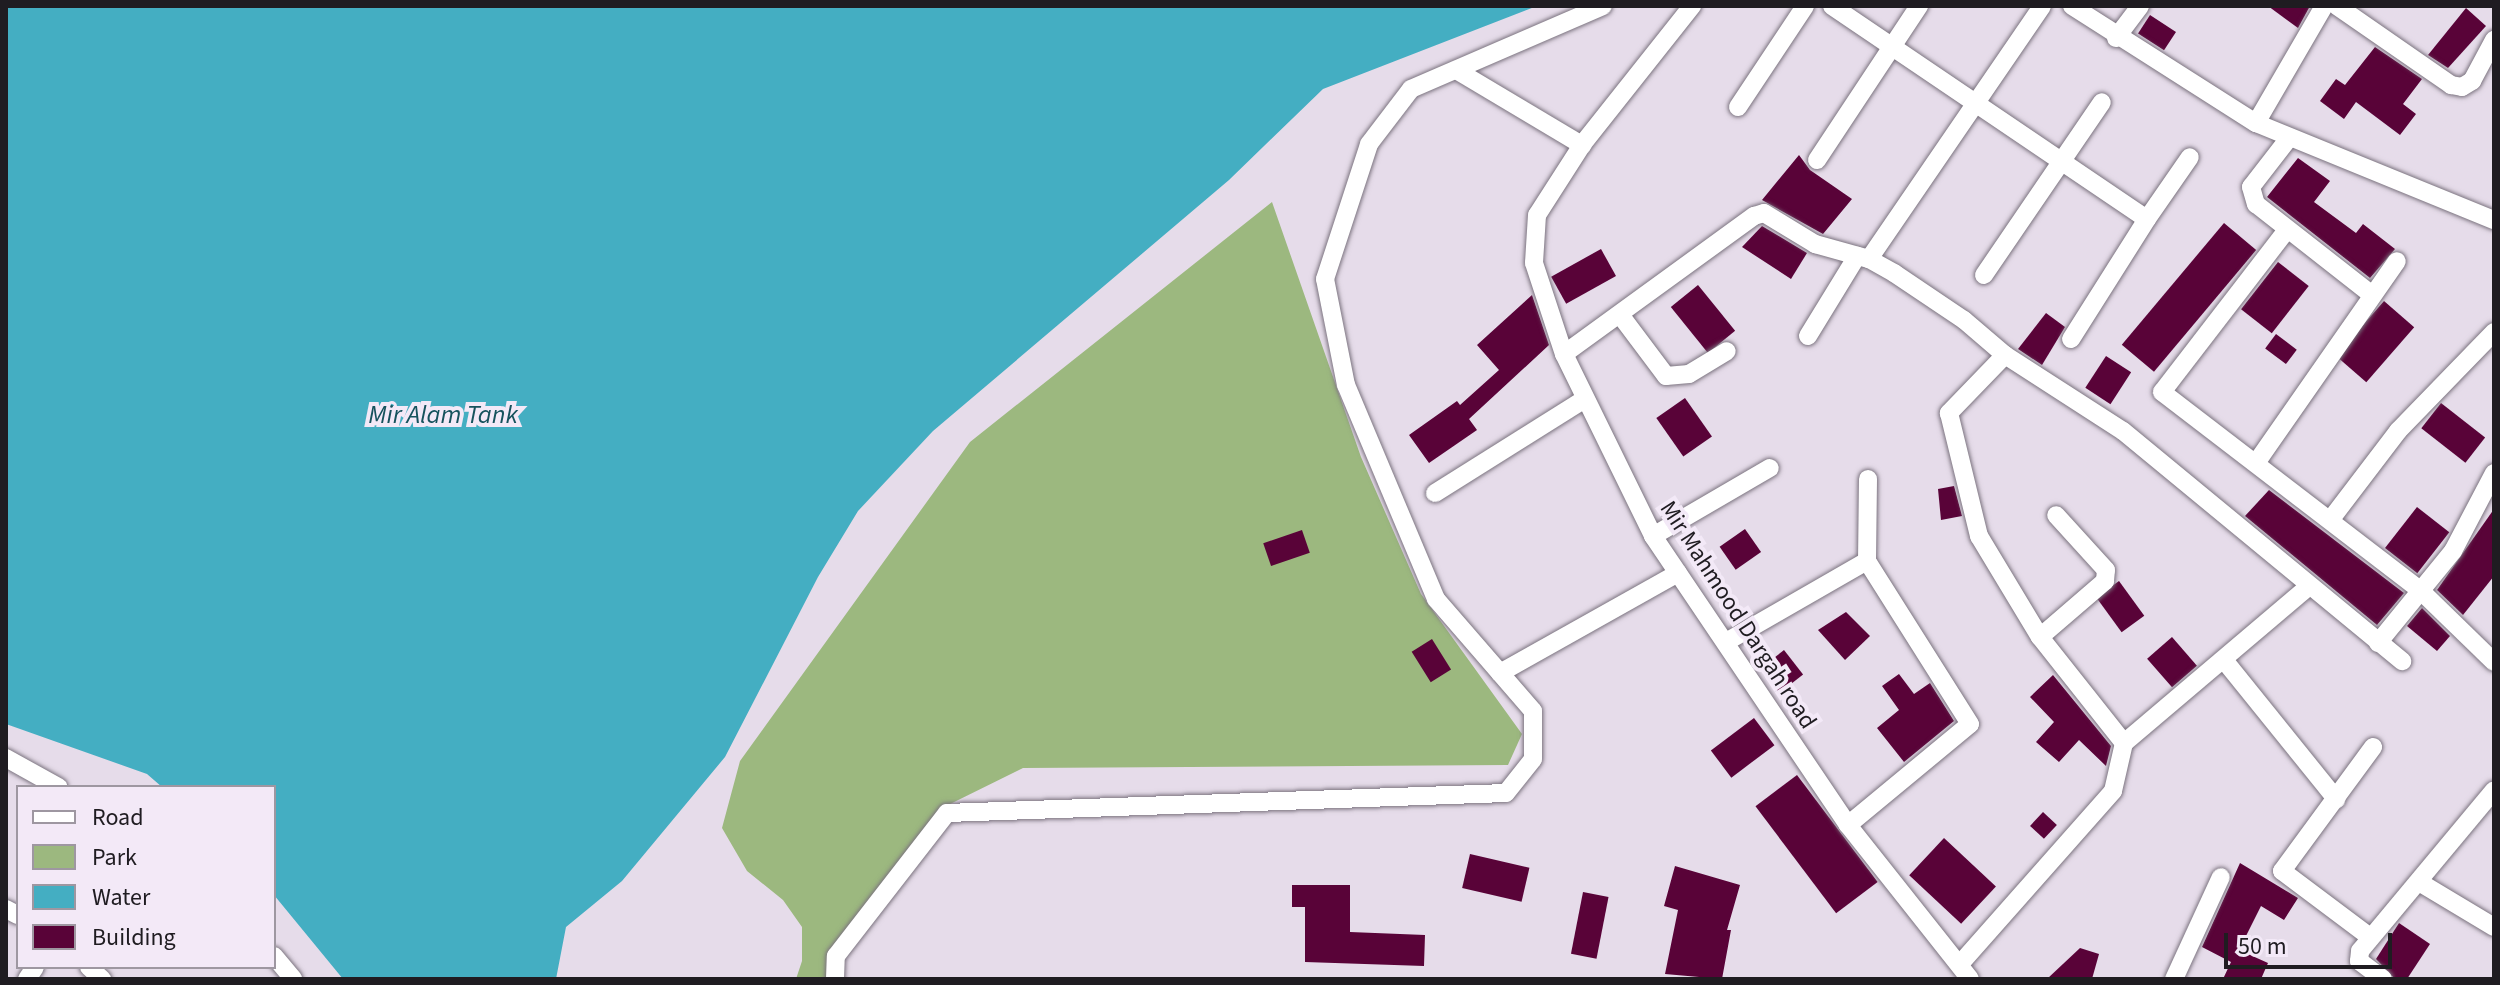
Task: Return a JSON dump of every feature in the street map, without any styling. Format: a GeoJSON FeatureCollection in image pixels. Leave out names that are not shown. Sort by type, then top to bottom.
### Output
{"type":"FeatureCollection","features":[{"type":"Feature","properties":{"kind":"street"},"geometry":{"type":"LineString","coordinates":[[835,979],[836,956],[947,813],[1506,793],[1533,759],[1533,711],[1436,599],[1346,385],[1325,279],[1369,144],[1411,89],[1603,6]]}},
{"type":"Feature","properties":{"kind":"street","name":"Mir Mahmood Dargah road"},"geometry":{"type":"LineString","coordinates":[[1692,6],[1582,145],[1537,215],[1534,263],[1564,354],[1653,536],[1848,825],[1965,972]]}},
{"type":"Feature","properties":{"kind":"street"},"geometry":{"type":"LineString","coordinates":[[1738,107],[1805,6]]}},
{"type":"Feature","properties":{"kind":"street"},"geometry":{"type":"LineString","coordinates":[[1832,6],[1974,105],[2147,219]]}},
{"type":"Feature","properties":{"kind":"street"},"geometry":{"type":"LineString","coordinates":[[1817,160],[1919,6]]}},
{"type":"Feature","properties":{"kind":"street"},"geometry":{"type":"LineString","coordinates":[[1808,336],[2042,6]]}},
{"type":"Feature","properties":{"kind":"street"},"geometry":{"type":"LineString","coordinates":[[2072,6],[2116,38],[2256,123],[2494,220]]}},
{"type":"Feature","properties":{"kind":"street"},"geometry":{"type":"LineString","coordinates":[[2116,38],[2140,6]]}},
{"type":"Feature","properties":{"kind":"street"},"geometry":{"type":"LineString","coordinates":[[2256,123],[2324,6]]}},
{"type":"Feature","properties":{"kind":"street"},"geometry":{"type":"LineString","coordinates":[[2337,6],[2451,85],[2462,87],[2472,81],[2494,40]]}},
{"type":"Feature","properties":{"kind":"street"},"geometry":{"type":"LineString","coordinates":[[1456,70],[1582,145]]}},
{"type":"Feature","properties":{"kind":"street"},"geometry":{"type":"LineString","coordinates":[[1984,275],[2102,102]]}},
{"type":"Feature","properties":{"kind":"street"},"geometry":{"type":"LineString","coordinates":[[2289,138],[2251,187],[2256,204],[2286,231],[2372,295]]}},
{"type":"Feature","properties":{"kind":"street"},"geometry":{"type":"LineString","coordinates":[[2071,339],[2190,157]]}},
{"type":"Feature","properties":{"kind":"street"},"geometry":{"type":"LineString","coordinates":[[1564,354],[1621,316],[1754,216],[1774,217],[1815,244],[1863,257],[1964,320],[2005,355],[2123,431],[2308,587],[2402,661]]}},
{"type":"Feature","properties":{"kind":"street"},"geometry":{"type":"LineString","coordinates":[[2286,231],[2162,392],[2331,519],[2420,590],[2491,654]]}},
{"type":"Feature","properties":{"kind":"street"},"geometry":{"type":"LineString","coordinates":[[2256,463],[2397,261]]}},
{"type":"Feature","properties":{"kind":"street"},"geometry":{"type":"LineString","coordinates":[[1621,316],[1666,376],[1689,374],[1727,351]]}},
{"type":"Feature","properties":{"kind":"street"},"geometry":{"type":"LineString","coordinates":[[2331,519],[2398,431],[2494,332]]}},
{"type":"Feature","properties":{"kind":"street"},"geometry":{"type":"LineString","coordinates":[[2005,355],[1949,413],[1979,536],[2040,637],[2124,743]]}},
{"type":"Feature","properties":{"kind":"street"},"geometry":{"type":"LineString","coordinates":[[1435,493],[1585,399]]}},
{"type":"Feature","properties":{"kind":"street"},"geometry":{"type":"LineString","coordinates":[[1653,536],[1770,468]]}},
{"type":"Feature","properties":{"kind":"street"},"geometry":{"type":"LineString","coordinates":[[2378,643],[2453,551],[2494,473]]}},
{"type":"Feature","properties":{"kind":"street"},"geometry":{"type":"LineString","coordinates":[[1848,825],[1970,724],[1867,561],[1868,479]]}},
{"type":"Feature","properties":{"kind":"street"},"geometry":{"type":"LineString","coordinates":[[2040,637],[2105,581],[2106,570],[2056,515]]}},
{"type":"Feature","properties":{"kind":"street"},"geometry":{"type":"LineString","coordinates":[[1726,642],[1867,561]]}},
{"type":"Feature","properties":{"kind":"street"},"geometry":{"type":"LineString","coordinates":[[1500,673],[1678,573]]}},
{"type":"Feature","properties":{"kind":"street"},"geometry":{"type":"LineString","coordinates":[[1965,972],[2113,791],[2124,743],[2308,587]]}},
{"type":"Feature","properties":{"kind":"street"},"geometry":{"type":"LineString","coordinates":[[2224,660],[2336,799]]}},
{"type":"Feature","properties":{"kind":"street"},"geometry":{"type":"LineString","coordinates":[[2370,937],[2283,875],[2373,747]]}},
{"type":"Feature","properties":{"kind":"street"},"geometry":{"type":"LineString","coordinates":[[6,758],[54,785]]}},
{"type":"Feature","properties":{"kind":"street"},"geometry":{"type":"LineString","coordinates":[[2383,979],[2357,957],[2370,937],[2494,790]]}},
{"type":"Feature","properties":{"kind":"street"},"geometry":{"type":"LineString","coordinates":[[2174,979],[2221,877]]}},
{"type":"Feature","properties":{"kind":"street"},"geometry":{"type":"LineString","coordinates":[[2419,882],[2494,927]]}},
{"type":"Feature","properties":{"kind":"street"},"geometry":{"type":"LineString","coordinates":[[276,958],[293,979]]}},
{"type":"Feature","properties":{"kind":"green space"},"geometry":{"type":"Polygon","coordinates":[[[1272,202],[1361,457],[1421,594],[1522,734],[1508,765],[1023,768],[938,810],[830,979],[796,979],[802,961],[802,927],[783,900],[747,871],[722,828],[740,761],[970,442],[1272,202]]]}},
{"type":"Feature","properties":{"kind":"water","name":"Mir Alam Tank"},"geometry":{"type":"Polygon","coordinates":[[[6,6],[1537,6],[1323,89],[1229,180],[933,431],[858,511],[818,577],[725,757],[622,881],[566,927],[556,979],[343,979],[276,897],[276,785],[160,785],[147,774],[6,724],[6,6]]]}},
{"type":"Feature","properties":{"kind":"building"},"geometry":{"type":"Polygon","coordinates":[[[2268,6],[2310,6],[2298,28],[2268,6]]]}},
{"type":"Feature","properties":{"kind":"building"},"geometry":{"type":"Polygon","coordinates":[[[2466,8],[2486,26],[2448,68],[2428,55],[2466,8]]]}},
{"type":"Feature","properties":{"kind":"building"},"geometry":{"type":"Polygon","coordinates":[[[2150,15],[2176,32],[2164,50],[2138,33],[2150,15]]]}},
{"type":"Feature","properties":{"kind":"building"},"geometry":{"type":"Polygon","coordinates":[[[2375,47],[2422,79],[2403,104],[2416,114],[2400,135],[2356,102],[2344,119],[2320,101],[2336,79],[2345,85],[2375,47]]]}},
{"type":"Feature","properties":{"kind":"building"},"geometry":{"type":"Polygon","coordinates":[[[1799,155],[1810,170],[1852,199],[1823,234],[1762,200],[1799,155]]]}},
{"type":"Feature","properties":{"kind":"building"},"geometry":{"type":"Polygon","coordinates":[[[2298,158],[2330,181],[2314,202],[2356,233],[2363,224],[2395,249],[2370,278],[2267,197],[2298,158]]]}},
{"type":"Feature","properties":{"kind":"building"},"geometry":{"type":"Polygon","coordinates":[[[2224,223],[2256,250],[2154,372],[2122,345],[2224,223]]]}},
{"type":"Feature","properties":{"kind":"building"},"geometry":{"type":"Polygon","coordinates":[[[1762,226],[1807,253],[1791,279],[1742,247],[1762,226]]]}},
{"type":"Feature","properties":{"kind":"building"},"geometry":{"type":"Polygon","coordinates":[[[1601,249],[1616,276],[1566,304],[1551,277],[1601,249]]]}},
{"type":"Feature","properties":{"kind":"building"},"geometry":{"type":"Polygon","coordinates":[[[2278,262],[2309,286],[2272,333],[2241,309],[2278,262]]]}},
{"type":"Feature","properties":{"kind":"building"},"geometry":{"type":"Polygon","coordinates":[[[1698,285],[1735,331],[1708,353],[1671,307],[1698,285]]]}},
{"type":"Feature","properties":{"kind":"building"},"geometry":{"type":"Polygon","coordinates":[[[1532,295],[1549,345],[1469,419],[1477,430],[1429,463],[1409,435],[1457,401],[1460,405],[1499,370],[1477,345],[1532,295]]]}},
{"type":"Feature","properties":{"kind":"building"},"geometry":{"type":"Polygon","coordinates":[[[2384,301],[2414,327],[2366,382],[2336,356],[2384,301]]]}},
{"type":"Feature","properties":{"kind":"building"},"geometry":{"type":"Polygon","coordinates":[[[2046,313],[2065,327],[2042,365],[2018,349],[2046,313]]]}},
{"type":"Feature","properties":{"kind":"building"},"geometry":{"type":"Polygon","coordinates":[[[2276,334],[2297,350],[2286,364],[2265,348],[2276,334]]]}},
{"type":"Feature","properties":{"kind":"building"},"geometry":{"type":"Polygon","coordinates":[[[2106,356],[2131,372],[2110,404],[2085,388],[2106,356]]]}},
{"type":"Feature","properties":{"kind":"building"},"geometry":{"type":"Polygon","coordinates":[[[1685,398],[1712,437],[1683,457],[1656,418],[1685,398]]]}},
{"type":"Feature","properties":{"kind":"building"},"geometry":{"type":"Polygon","coordinates":[[[2441,403],[2485,437],[2465,463],[2421,428],[2441,403]]]}},
{"type":"Feature","properties":{"kind":"building"},"geometry":{"type":"Polygon","coordinates":[[[1954,486],[1962,516],[1941,520],[1938,489],[1954,486]]]}},
{"type":"Feature","properties":{"kind":"building"},"geometry":{"type":"Polygon","coordinates":[[[2269,490],[2404,593],[2377,625],[2245,516],[2269,490]]]}},
{"type":"Feature","properties":{"kind":"building"},"geometry":{"type":"Polygon","coordinates":[[[2417,507],[2449,532],[2417,573],[2385,548],[2417,507]]]}},
{"type":"Feature","properties":{"kind":"building"},"geometry":{"type":"Polygon","coordinates":[[[2494,509],[2494,576],[2463,615],[2437,590],[2494,509]]]}},
{"type":"Feature","properties":{"kind":"building"},"geometry":{"type":"Polygon","coordinates":[[[1745,529],[1761,552],[1736,570],[1720,547],[1745,529]]]}},
{"type":"Feature","properties":{"kind":"building"},"geometry":{"type":"Polygon","coordinates":[[[1302,530],[1310,553],[1271,566],[1263,543],[1302,530]]]}},
{"type":"Feature","properties":{"kind":"building"},"geometry":{"type":"Polygon","coordinates":[[[2119,581],[2144,616],[2122,632],[2096,597],[2119,581]]]}},
{"type":"Feature","properties":{"kind":"building"},"geometry":{"type":"Polygon","coordinates":[[[2422,608],[2450,636],[2437,651],[2407,626],[2422,608]]]}},
{"type":"Feature","properties":{"kind":"building"},"geometry":{"type":"Polygon","coordinates":[[[1846,612],[1870,636],[1845,660],[1818,630],[1846,612]]]}},
{"type":"Feature","properties":{"kind":"building"},"geometry":{"type":"Polygon","coordinates":[[[2172,637],[2197,666],[2172,687],[2147,659],[2172,637]]]}},
{"type":"Feature","properties":{"kind":"building"},"geometry":{"type":"Polygon","coordinates":[[[1432,639],[1451,670],[1431,682],[1412,652],[1432,639]]]}},
{"type":"Feature","properties":{"kind":"building"},"geometry":{"type":"Polygon","coordinates":[[[1784,650],[1803,674],[1779,693],[1760,668],[1784,650]]]}},
{"type":"Feature","properties":{"kind":"building"},"geometry":{"type":"Polygon","coordinates":[[[1899,674],[1914,694],[1930,683],[1954,721],[1904,762],[1877,728],[1899,710],[1882,686],[1899,674]]]}},
{"type":"Feature","properties":{"kind":"building"},"geometry":{"type":"Polygon","coordinates":[[[2053,675],[2111,746],[2106,766],[2079,740],[2059,762],[2036,742],[2054,722],[2030,697],[2053,675]]]}},
{"type":"Feature","properties":{"kind":"building"},"geometry":{"type":"Polygon","coordinates":[[[1754,718],[1774,745],[1731,778],[1711,750],[1754,718]]]}},
{"type":"Feature","properties":{"kind":"building"},"geometry":{"type":"Polygon","coordinates":[[[1797,775],[1878,882],[1836,913],[1755,806],[1797,775]]]}},
{"type":"Feature","properties":{"kind":"building"},"geometry":{"type":"Polygon","coordinates":[[[2043,812],[2057,825],[2044,839],[2030,826],[2043,812]]]}},
{"type":"Feature","properties":{"kind":"building"},"geometry":{"type":"Polygon","coordinates":[[[1944,838],[1996,886],[1961,924],[1909,875],[1944,838]]]}},
{"type":"Feature","properties":{"kind":"building"},"geometry":{"type":"Polygon","coordinates":[[[1470,854],[1529,868],[1522,902],[1462,888],[1470,854]]]}},
{"type":"Feature","properties":{"kind":"building"},"geometry":{"type":"Polygon","coordinates":[[[2240,863],[2298,898],[2284,920],[2261,906],[2239,950],[2268,963],[2261,979],[2223,979],[2231,962],[2202,947],[2240,863]]]}},
{"type":"Feature","properties":{"kind":"building"},"geometry":{"type":"Polygon","coordinates":[[[1675,866],[1740,885],[1727,930],[1731,930],[1722,979],[1665,974],[1678,910],[1664,906],[1675,866]]]}},
{"type":"Feature","properties":{"kind":"building"},"geometry":{"type":"Polygon","coordinates":[[[1292,885],[1350,885],[1350,932],[1425,935],[1424,966],[1305,962],[1305,907],[1292,907],[1292,885]]]}},
{"type":"Feature","properties":{"kind":"building"},"geometry":{"type":"Polygon","coordinates":[[[1583,892],[1609,897],[1597,959],[1571,954],[1583,892]]]}},
{"type":"Feature","properties":{"kind":"building"},"geometry":{"type":"Polygon","coordinates":[[[2399,923],[2430,944],[2407,979],[2395,979],[2376,959],[2399,923]]]}},
{"type":"Feature","properties":{"kind":"building"},"geometry":{"type":"Polygon","coordinates":[[[2080,948],[2099,954],[2092,979],[2047,979],[2080,948]]]}}]}
